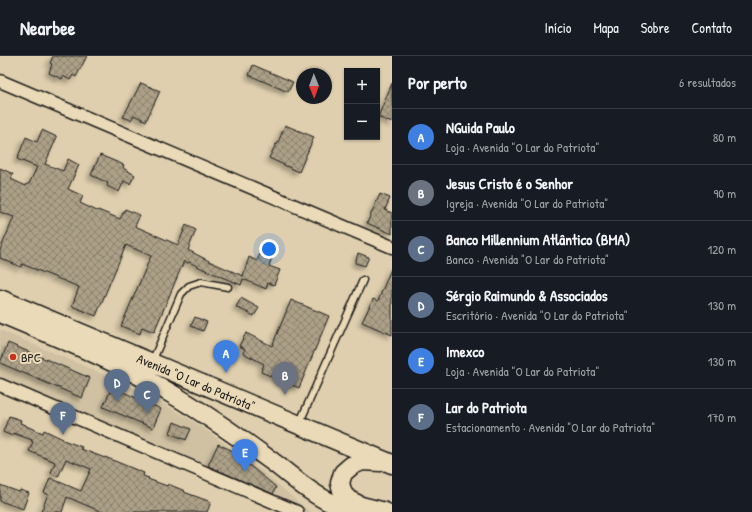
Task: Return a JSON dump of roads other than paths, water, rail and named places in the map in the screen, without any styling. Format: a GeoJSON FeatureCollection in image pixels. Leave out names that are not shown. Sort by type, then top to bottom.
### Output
{"type":"FeatureCollection","features":[{"type":"Feature","properties":{"kind":"main road","name":"Avenida \"O Lar do Patriota\""},"geometry":{"type":"LineString","coordinates":[[0,299],[299,425],[391,461]]}},
{"type":"Feature","properties":{"kind":"main road","name":"Avenida \"O Lar do Patriota\""},"geometry":{"type":"LineString","coordinates":[[0,313],[122,366],[164,389],[209,416],[279,465],[320,498],[337,506],[372,512]]}},
{"type":"Feature","properties":{"kind":"main road"},"geometry":{"type":"LineString","coordinates":[[385,512],[361,506],[349,500],[342,494],[340,483],[343,473],[351,466],[362,461],[391,461]]}},
{"type":"Feature","properties":{"kind":"street"},"geometry":{"type":"LineString","coordinates":[[0,81],[392,247]]}},
{"type":"Feature","properties":{"kind":"street"},"geometry":{"type":"LineString","coordinates":[[0,386],[296,512]]}},
{"type":"Feature","properties":{"kind":"lane"},"geometry":{"type":"LineString","coordinates":[[299,425],[363,280]]}},
{"type":"Feature","properties":{"kind":"lane"},"geometry":{"type":"LineString","coordinates":[[152,363],[181,294],[190,286],[201,282],[228,287]]}},
{"type":"Feature","properties":{"kind":"place","name":"BPC"},"geometry":{"type":"Point","coordinates":[13,357]}},
{"type":"Feature","properties":{"kind":"place","name":"NGuida Paulo"},"geometry":{"type":"Point","coordinates":[226,373]}},
{"type":"Feature","properties":{"kind":"place","name":"Jesus Cristo é o Senhor"},"geometry":{"type":"Point","coordinates":[285,395]}},
{"type":"Feature","properties":{"kind":"place","name":"Sérgio Raimundo & Associados"},"geometry":{"type":"Point","coordinates":[117,402]}},
{"type":"Feature","properties":{"kind":"place","name":"Banco Millennium Atlântico (BMA)"},"geometry":{"type":"Point","coordinates":[147,414]}},
{"type":"Feature","properties":{"kind":"place","name":"Lar do Patriota"},"geometry":{"type":"Point","coordinates":[63,435]}},
{"type":"Feature","properties":{"kind":"place","name":"Imexco"},"geometry":{"type":"Point","coordinates":[245,472]}}]}
